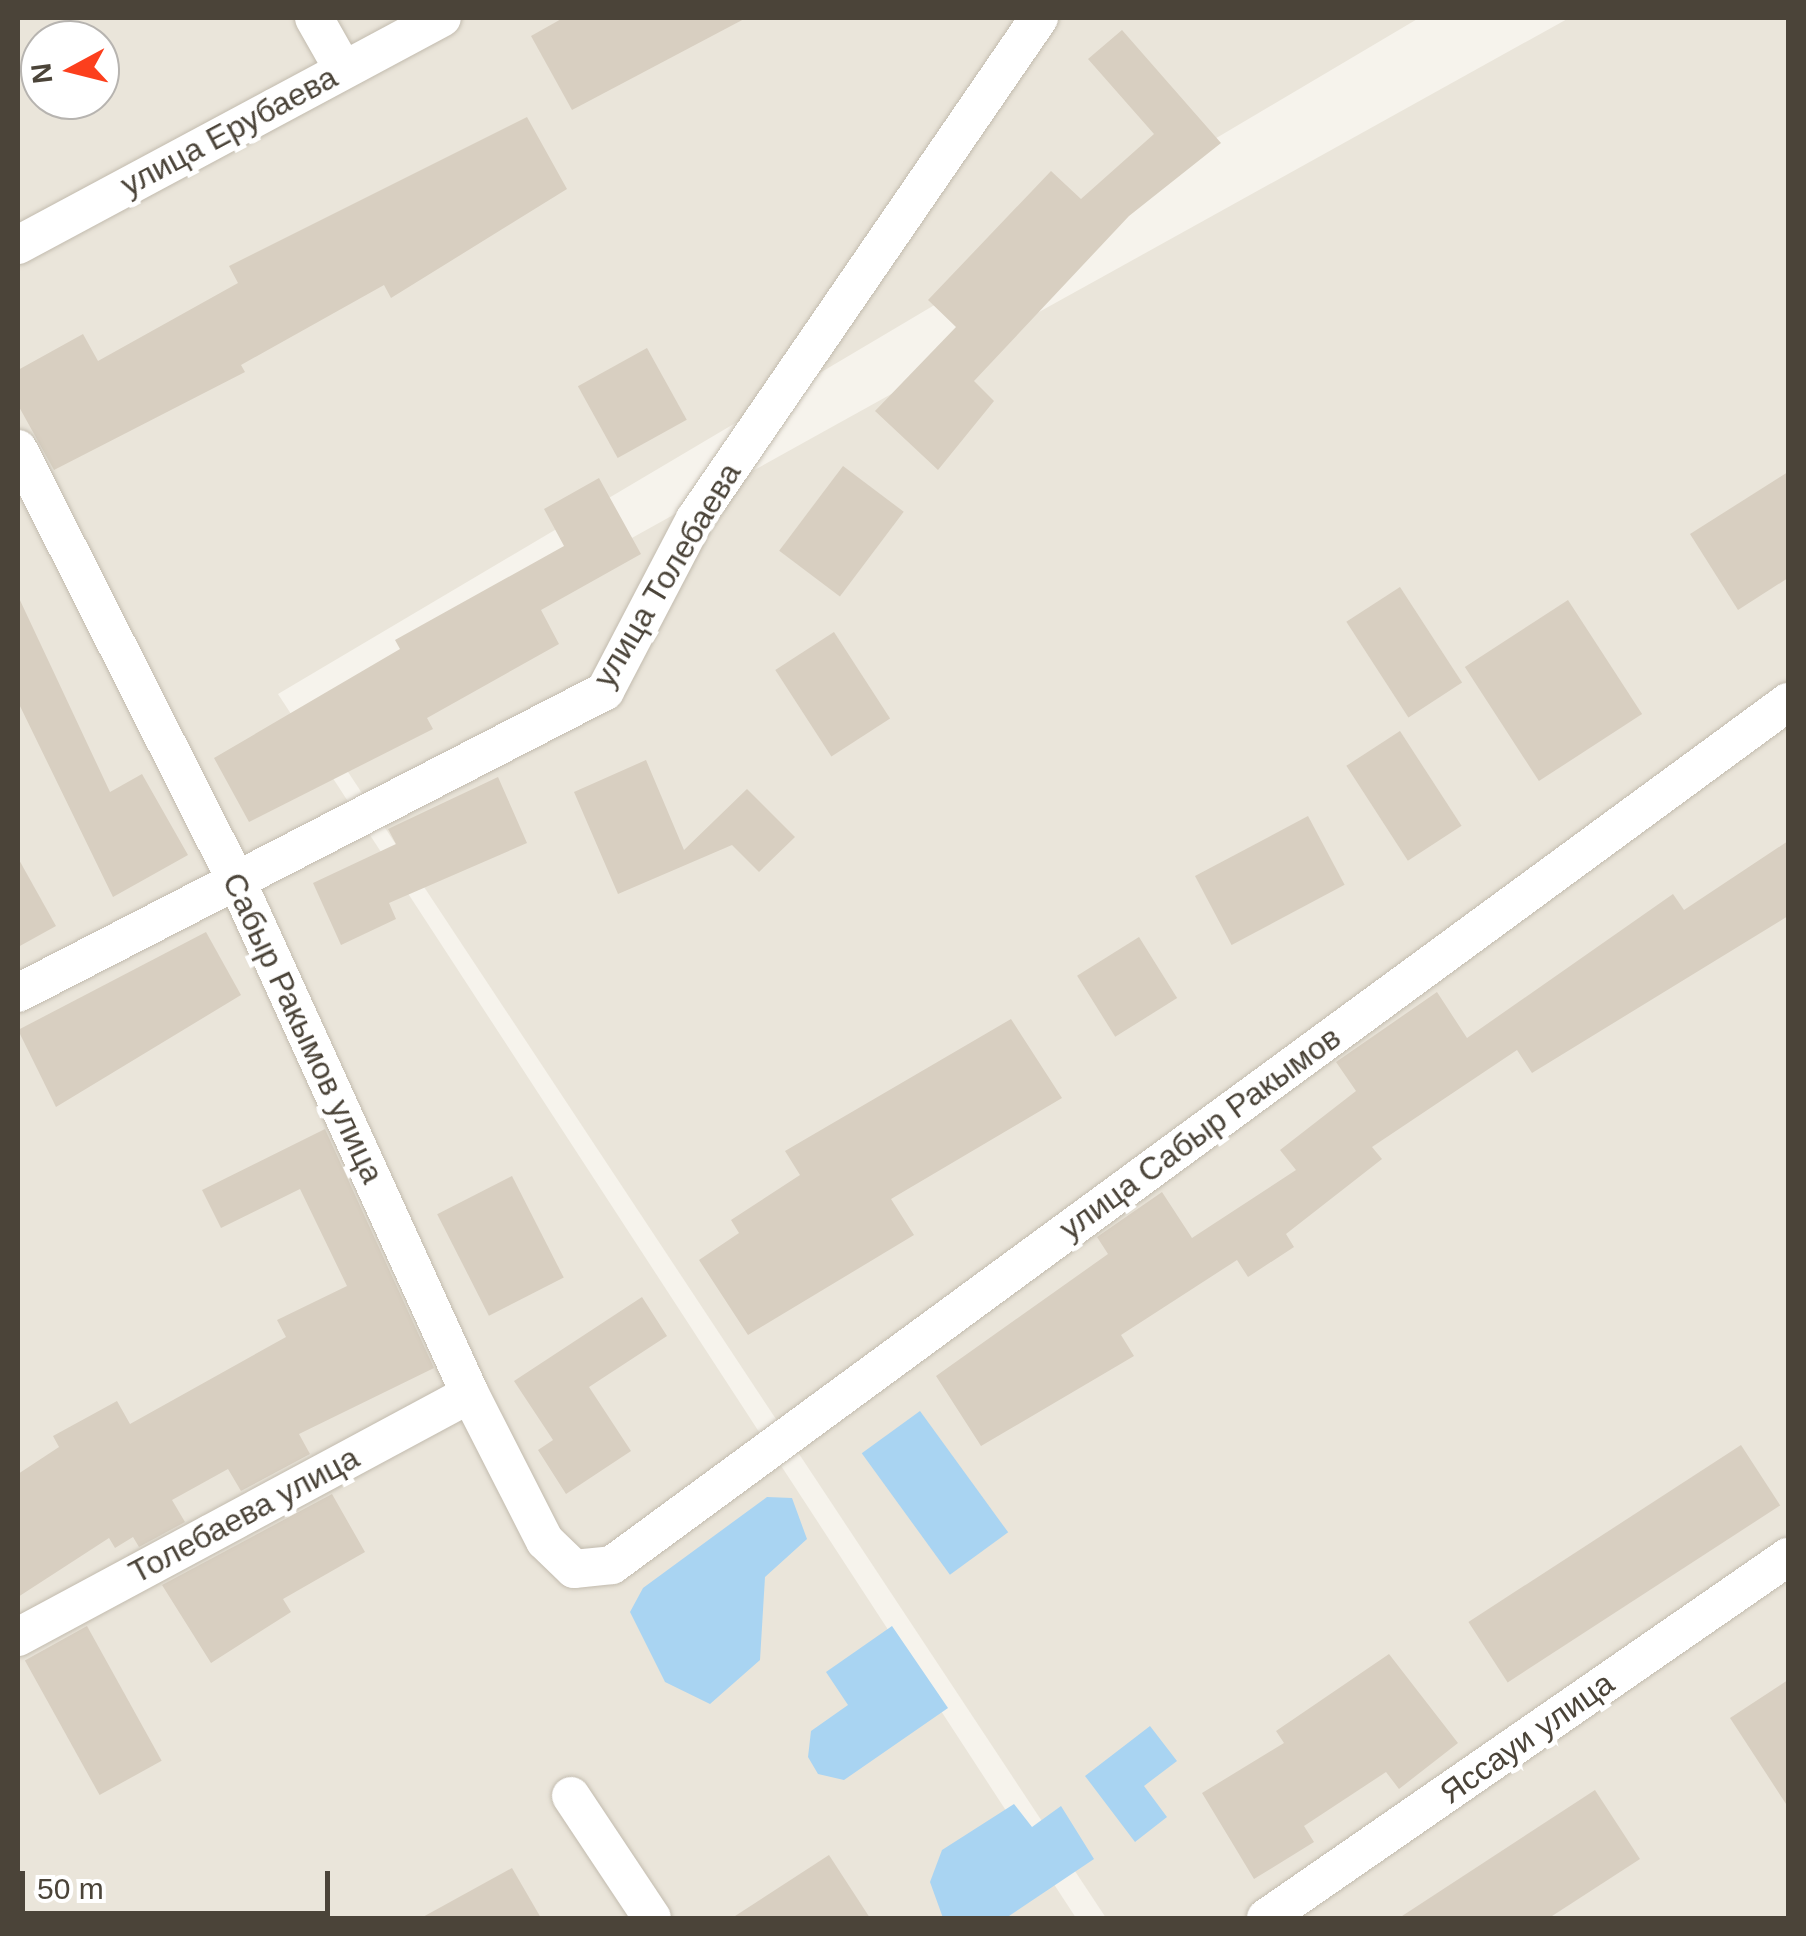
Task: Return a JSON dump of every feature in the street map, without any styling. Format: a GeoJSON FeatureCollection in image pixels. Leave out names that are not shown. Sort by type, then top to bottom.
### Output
{"type":"FeatureCollection","features":[{"type":"Feature","properties":{"kind":"street"},"geometry":{"type":"LineString","coordinates":[[314,18],[343,69]]}},
{"type":"Feature","properties":{"kind":"street","name":"улица Ерубаева"},"geometry":{"type":"LineString","coordinates":[[18,245],[442,18]]}},
{"type":"Feature","properties":{"kind":"street","name":"улица Толебаева"},"geometry":{"type":"LineString","coordinates":[[18,993],[239,886],[605,691],[695,519],[1039,18]]}},
{"type":"Feature","properties":{"kind":"street","name":"Сабыр Ракымов улица"},"geometry":{"type":"LineString","coordinates":[[18,449],[239,886],[470,1394],[546,1540],[574,1569],[612,1565]]}},
{"type":"Feature","properties":{"kind":"street","name":"улица Сабыр Ракымов"},"geometry":{"type":"LineString","coordinates":[[612,1565],[1788,702]]}},
{"type":"Feature","properties":{"kind":"street","name":"Толебаева улица"},"geometry":{"type":"LineString","coordinates":[[18,1637],[470,1394]]}},
{"type":"Feature","properties":{"kind":"street","name":"Яссауи улица"},"geometry":{"type":"LineString","coordinates":[[1266,1918],[1788,1557]]}},
{"type":"Feature","properties":{"kind":"street"},"geometry":{"type":"LineString","coordinates":[[571,1796],[652,1918]]}},
{"type":"Feature","properties":{"kind":"shaded area"},"geometry":{"type":"Polygon","coordinates":[[[18,18],[1419,18],[278,694],[1076,1918],[18,1918],[18,18]]]}},
{"type":"Feature","properties":{"kind":"shaded area"},"geometry":{"type":"Polygon","coordinates":[[[1569,18],[1788,18],[1788,1918],[1106,1918],[311,716],[1569,18]]]}},
{"type":"Feature","properties":{"kind":"water"},"geometry":{"type":"Polygon","coordinates":[[[920,1411],[1008,1532],[950,1575],[862,1453],[920,1411]]]}},
{"type":"Feature","properties":{"kind":"water"},"geometry":{"type":"Polygon","coordinates":[[[767,1497],[792,1498],[807,1539],[765,1577],[760,1660],[710,1704],[665,1682],[630,1612],[643,1588],[767,1497]]]}},
{"type":"Feature","properties":{"kind":"water"},"geometry":{"type":"Polygon","coordinates":[[[892,1626],[948,1708],[844,1780],[818,1774],[808,1757],[811,1731],[848,1705],[826,1672],[892,1626]]]}},
{"type":"Feature","properties":{"kind":"water"},"geometry":{"type":"Polygon","coordinates":[[[1150,1726],[1177,1761],[1144,1786],[1167,1817],[1135,1842],[1085,1776],[1150,1726]]]}},
{"type":"Feature","properties":{"kind":"water"},"geometry":{"type":"Polygon","coordinates":[[[1014,1804],[1032,1827],[1061,1806],[1094,1859],[1006,1918],[943,1918],[930,1882],[942,1850],[1014,1804]]]}},
{"type":"Feature","properties":{"kind":"building"},"geometry":{"type":"Polygon","coordinates":[[[563,18],[746,18],[572,110],[531,36],[563,18]]]}},
{"type":"Feature","properties":{"kind":"building"},"geometry":{"type":"Polygon","coordinates":[[[1122,30],[1221,143],[1129,216],[974,381],[994,401],[938,470],[875,411],[956,327],[928,300],[1051,171],[1081,199],[1154,134],[1088,59],[1122,30]]]}},
{"type":"Feature","properties":{"kind":"building"},"geometry":{"type":"Polygon","coordinates":[[[527,117],[567,189],[391,298],[384,285],[241,365],[245,372],[54,470],[18,405],[18,370],[83,334],[98,361],[238,283],[229,266],[527,117]]]}},
{"type":"Feature","properties":{"kind":"building"},"geometry":{"type":"Polygon","coordinates":[[[647,348],[687,420],[618,458],[578,386],[647,348]]]}},
{"type":"Feature","properties":{"kind":"building"},"geometry":{"type":"Polygon","coordinates":[[[843,466],[904,512],[840,596],[779,551],[843,466]]]}},
{"type":"Feature","properties":{"kind":"building"},"geometry":{"type":"Polygon","coordinates":[[[1788,472],[1788,578],[1738,610],[1690,534],[1788,472]]]}},
{"type":"Feature","properties":{"kind":"building"},"geometry":{"type":"Polygon","coordinates":[[[599,478],[641,554],[541,610],[559,644],[427,718],[433,729],[249,822],[214,758],[400,649],[395,640],[564,546],[544,509],[599,478]]]}},
{"type":"Feature","properties":{"kind":"building"},"geometry":{"type":"Polygon","coordinates":[[[1400,587],[1462,683],[1408,717],[1346,622],[1400,587]]]}},
{"type":"Feature","properties":{"kind":"building"},"geometry":{"type":"Polygon","coordinates":[[[18,596],[110,792],[142,774],[188,855],[113,897],[18,702],[18,596]]]}},
{"type":"Feature","properties":{"kind":"building"},"geometry":{"type":"Polygon","coordinates":[[[1568,600],[1642,714],[1539,781],[1465,667],[1568,600]]]}},
{"type":"Feature","properties":{"kind":"building"},"geometry":{"type":"Polygon","coordinates":[[[834,632],[890,718],[831,757],[775,670],[834,632]]]}},
{"type":"Feature","properties":{"kind":"building"},"geometry":{"type":"Polygon","coordinates":[[[1400,731],[1462,826],[1408,861],[1346,766],[1400,731]]]}},
{"type":"Feature","properties":{"kind":"building"},"geometry":{"type":"Polygon","coordinates":[[[646,760],[684,850],[747,789],[795,837],[759,872],[732,845],[618,894],[574,792],[646,760]]]}},
{"type":"Feature","properties":{"kind":"building"},"geometry":{"type":"Polygon","coordinates":[[[498,777],[527,843],[389,903],[396,919],[341,945],[313,883],[396,844],[388,829],[498,777]]]}},
{"type":"Feature","properties":{"kind":"building"},"geometry":{"type":"Polygon","coordinates":[[[1308,816],[1345,885],[1232,945],[1195,876],[1308,816]]]}},
{"type":"Feature","properties":{"kind":"building"},"geometry":{"type":"Polygon","coordinates":[[[1788,841],[1788,916],[1532,1073],[1517,1050],[1372,1147],[1382,1159],[1286,1234],[1294,1247],[1248,1277],[1237,1260],[1121,1335],[1134,1356],[981,1446],[936,1376],[1108,1254],[1097,1237],[1162,1192],[1192,1238],[1296,1170],[1280,1150],[1356,1091],[1336,1062],[1437,992],[1467,1038],[1673,894],[1684,910],[1788,841]]]}},
{"type":"Feature","properties":{"kind":"building"},"geometry":{"type":"Polygon","coordinates":[[[18,858],[56,926],[18,947],[18,858]]]}},
{"type":"Feature","properties":{"kind":"building"},"geometry":{"type":"Polygon","coordinates":[[[206,932],[241,995],[56,1107],[18,1030],[206,932]]]}},
{"type":"Feature","properties":{"kind":"building"},"geometry":{"type":"Polygon","coordinates":[[[1139,937],[1177,998],[1115,1037],[1077,976],[1139,937]]]}},
{"type":"Feature","properties":{"kind":"building"},"geometry":{"type":"Polygon","coordinates":[[[1011,1019],[1062,1098],[891,1199],[914,1235],[748,1335],[699,1260],[739,1233],[731,1220],[800,1175],[785,1151],[1011,1019]]]}},
{"type":"Feature","properties":{"kind":"building"},"geometry":{"type":"Polygon","coordinates":[[[325,1129],[434,1368],[299,1434],[310,1454],[241,1491],[228,1469],[172,1500],[185,1522],[139,1547],[133,1537],[115,1548],[109,1538],[18,1597],[18,1474],[59,1447],[53,1436],[117,1401],[130,1424],[286,1337],[277,1320],[347,1286],[300,1189],[221,1228],[202,1190],[325,1129]]]}},
{"type":"Feature","properties":{"kind":"building"},"geometry":{"type":"Polygon","coordinates":[[[512,1176],[564,1278],[489,1316],[437,1214],[512,1176]]]}},
{"type":"Feature","properties":{"kind":"building"},"geometry":{"type":"Polygon","coordinates":[[[642,1297],[667,1336],[589,1387],[631,1451],[566,1494],[538,1450],[553,1440],[514,1381],[642,1297]]]}},
{"type":"Feature","properties":{"kind":"building"},"geometry":{"type":"Polygon","coordinates":[[[1741,1445],[1780,1505],[1508,1682],[1468,1622],[1741,1445]]]}},
{"type":"Feature","properties":{"kind":"building"},"geometry":{"type":"Polygon","coordinates":[[[332,1494],[365,1552],[283,1599],[291,1612],[211,1663],[162,1585],[332,1494]]]}},
{"type":"Feature","properties":{"kind":"building"},"geometry":{"type":"Polygon","coordinates":[[[87,1626],[162,1761],[100,1795],[25,1660],[87,1626]]]}},
{"type":"Feature","properties":{"kind":"building"},"geometry":{"type":"Polygon","coordinates":[[[1389,1654],[1458,1743],[1399,1789],[1386,1772],[1304,1826],[1314,1842],[1254,1879],[1202,1793],[1284,1743],[1276,1731],[1389,1654]]]}},
{"type":"Feature","properties":{"kind":"building"},"geometry":{"type":"Polygon","coordinates":[[[1788,1680],[1788,1807],[1730,1718],[1788,1680]]]}},
{"type":"Feature","properties":{"kind":"building"},"geometry":{"type":"Polygon","coordinates":[[[1595,1790],[1640,1859],[1549,1918],[1399,1918],[1595,1790]]]}},
{"type":"Feature","properties":{"kind":"building"},"geometry":{"type":"Polygon","coordinates":[[[829,1855],[870,1918],[732,1918],[829,1855]]]}},
{"type":"Feature","properties":{"kind":"building"},"geometry":{"type":"Polygon","coordinates":[[[512,1868],[541,1918],[421,1918],[512,1868]]]}}]}
